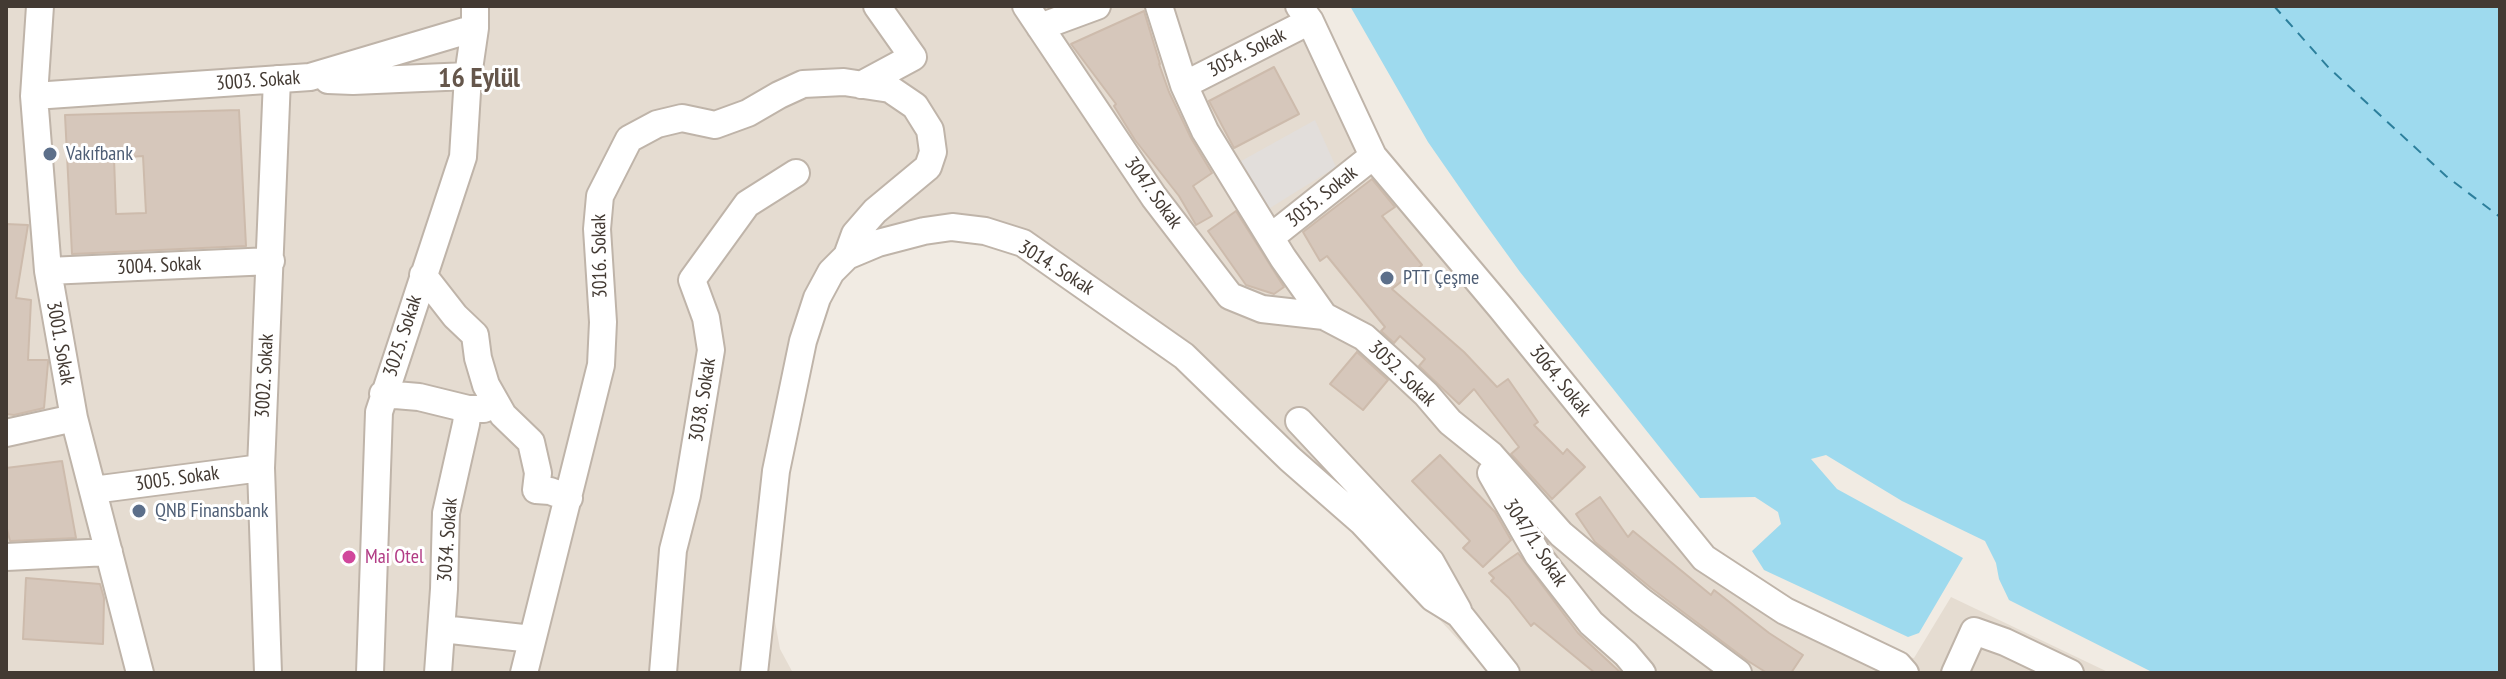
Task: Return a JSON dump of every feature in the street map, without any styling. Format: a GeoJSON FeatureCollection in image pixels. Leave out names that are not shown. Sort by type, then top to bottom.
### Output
{"type":"FeatureCollection","features":[{"type":"Feature","properties":{"kind":"street","name":"3001. Sokak"},"geometry":{"type":"LineString","coordinates":[[40,6],[34,96],[48,271],[74,418],[140,673]]}},
{"type":"Feature","properties":{"kind":"street"},"geometry":{"type":"LineString","coordinates":[[861,85],[913,57],[877,6]]}},
{"type":"Feature","properties":{"kind":"street"},"geometry":{"type":"LineString","coordinates":[[1033,16],[1097,6]]}},
{"type":"Feature","properties":{"kind":"street","name":"3052. Sokak"},"geometry":{"type":"LineString","coordinates":[[1159,6],[1184,85],[1205,131],[1283,258],[1324,316],[1364,337],[1426,394],[1450,422],[1491,455],[1561,534],[1641,601],[1738,673]]}},
{"type":"Feature","properties":{"kind":"street","name":"3054. Sokak"},"geometry":{"type":"LineString","coordinates":[[1184,85],[1304,14]]}},
{"type":"Feature","properties":{"kind":"street","name":"3064. Sokak"},"geometry":{"type":"LineString","coordinates":[[1304,14],[1373,156],[1704,558],[1785,611],[1898,665],[1905,673]]}},
{"type":"Feature","properties":{"kind":"street","name":"3047. Sokak"},"geometry":{"type":"LineString","coordinates":[[1033,16],[1154,197],[1230,296],[1262,309],[1324,316]]}},
{"type":"Feature","properties":{"kind":"street","name":"3003. Sokak"},"geometry":{"type":"LineString","coordinates":[[34,96],[310,77],[475,17]]}},
{"type":"Feature","properties":{"kind":"street","name":"3025. Sokak"},"geometry":{"type":"LineString","coordinates":[[370,673],[379,412],[463,157],[475,17]]}},
{"type":"Feature","properties":{"kind":"street"},"geometry":{"type":"LineString","coordinates":[[310,77],[353,81],[468,76]]}},
{"type":"Feature","properties":{"kind":"street","name":"3002. Sokak"},"geometry":{"type":"LineString","coordinates":[[268,673],[261,468],[277,79]]}},
{"type":"Feature","properties":{"kind":"street","name":"3016. Sokak"},"geometry":{"type":"LineString","coordinates":[[524,673],[601,365],[603,322],[597,229],[600,196],[629,139],[657,124],[682,118],[715,125],[748,113],[803,84],[829,81],[890,89],[915,106],[930,130],[933,152],[928,167],[875,211],[855,234],[847,256]]}},
{"type":"Feature","properties":{"kind":"street","name":"3055. Sokak"},"geometry":{"type":"LineString","coordinates":[[1271,237],[1373,156]]}},
{"type":"Feature","properties":{"kind":"street","name":"3038. Sokak"},"geometry":{"type":"LineString","coordinates":[[663,673],[673,550],[687,495],[711,350],[706,318],[692,280],[747,204],[796,173]]}},
{"type":"Feature","properties":{"kind":"street","name":"3014. Sokak"},"geometry":{"type":"LineString","coordinates":[[847,256],[878,243],[952,227],[985,231],[1023,243],[1184,356],[1290,459],[1362,522],[1433,598],[1459,614],[1506,673]]}},
{"type":"Feature","properties":{"kind":"street"},"geometry":{"type":"LineString","coordinates":[[754,673],[776,471],[803,341],[817,298],[831,272],[847,256]]}},
{"type":"Feature","properties":{"kind":"street","name":"3004. Sokak"},"geometry":{"type":"LineString","coordinates":[[48,271],[271,261]]}},
{"type":"Feature","properties":{"kind":"street"},"geometry":{"type":"LineString","coordinates":[[423,275],[455,316],[475,335],[483,374],[499,409],[531,442],[538,473],[536,490],[569,498]]}},
{"type":"Feature","properties":{"kind":"street"},"geometry":{"type":"LineString","coordinates":[[383,394],[419,397],[468,409],[499,409]]}},
{"type":"Feature","properties":{"kind":"street","name":"3034. Sokak"},"geometry":{"type":"LineString","coordinates":[[438,673],[446,513],[468,409]]}},
{"type":"Feature","properties":{"kind":"street"},"geometry":{"type":"LineString","coordinates":[[6,433],[74,418]]}},
{"type":"Feature","properties":{"kind":"street"},"geometry":{"type":"LineString","coordinates":[[1299,421],[1431,562],[1459,614]]}},
{"type":"Feature","properties":{"kind":"street","name":"3047/1. Sokak"},"geometry":{"type":"LineString","coordinates":[[1472,440],[1538,555],[1591,623],[1642,673]]}},
{"type":"Feature","properties":{"kind":"street","name":"3005. Sokak"},"geometry":{"type":"LineString","coordinates":[[93,490],[261,468]]}},
{"type":"Feature","properties":{"kind":"street"},"geometry":{"type":"LineString","coordinates":[[6,557],[109,552]]}},
{"type":"Feature","properties":{"kind":"street"},"geometry":{"type":"LineString","coordinates":[[442,629],[532,639]]}},
{"type":"Feature","properties":{"kind":"street"},"geometry":{"type":"LineString","coordinates":[[1955,673],[1974,631],[2070,673]]}},
{"type":"Feature","properties":{"kind":"shaded area"},"geometry":{"type":"Polygon","coordinates":[[[6,6],[1306,6],[1380,153],[1715,558],[1770,593],[1901,656],[1914,658],[1951,597],[2110,673],[1489,673],[1426,605],[1304,484],[1179,369],[1015,251],[949,235],[898,247],[854,265],[832,290],[780,477],[771,600],[780,649],[793,673],[6,673],[6,6]]]}},
{"type":"Feature","properties":{"kind":"shaded area"},"geometry":{"type":"Polygon","coordinates":[[[1315,120],[1336,167],[1262,213],[1234,165],[1315,120]]]}},
{"type":"Feature","properties":{"kind":"water"},"geometry":{"type":"Polygon","coordinates":[[[1350,6],[2500,6],[2500,673],[2154,673],[2009,600],[1985,541],[1902,501],[1826,455],[1811,459],[1837,489],[1963,558],[1919,633],[1908,637],[1764,570],[1752,551],[1781,524],[1778,512],[1755,497],[1700,498],[1520,272],[1478,214],[1428,142],[1350,6]]]}},
{"type":"Feature","properties":{"kind":"building"},"geometry":{"type":"Polygon","coordinates":[[[1144,11],[1169,92],[1212,173],[1193,186],[1212,216],[1196,225],[1179,196],[1135,140],[1114,106],[1116,104],[1071,44],[1144,11]]]}},
{"type":"Feature","properties":{"kind":"building"},"geometry":{"type":"Polygon","coordinates":[[[1274,67],[1299,114],[1234,148],[1209,101],[1274,67]]]}},
{"type":"Feature","properties":{"kind":"building"},"geometry":{"type":"Polygon","coordinates":[[[239,110],[246,246],[72,254],[65,115],[239,110]],[[143,156],[114,158],[116,214],[146,213],[143,156]]]}},
{"type":"Feature","properties":{"kind":"building"},"geometry":{"type":"Polygon","coordinates":[[[1372,179],[1395,207],[1382,216],[1422,265],[1392,289],[1464,352],[1497,387],[1508,379],[1538,422],[1534,425],[1563,454],[1567,449],[1585,467],[1552,499],[1511,454],[1519,447],[1474,389],[1459,404],[1419,366],[1425,359],[1400,336],[1394,343],[1381,331],[1385,327],[1327,256],[1320,261],[1303,232],[1372,179]]]}},
{"type":"Feature","properties":{"kind":"building"},"geometry":{"type":"Polygon","coordinates":[[[1236,211],[1284,287],[1274,294],[1246,285],[1208,231],[1236,211]]]}},
{"type":"Feature","properties":{"kind":"building"},"geometry":{"type":"Polygon","coordinates":[[[6,224],[28,225],[16,298],[31,300],[28,360],[48,360],[44,408],[14,415],[6,414],[6,224]]]}},
{"type":"Feature","properties":{"kind":"building"},"geometry":{"type":"Polygon","coordinates":[[[1357,352],[1388,380],[1363,410],[1330,384],[1357,352]]]}},
{"type":"Feature","properties":{"kind":"building"},"geometry":{"type":"Polygon","coordinates":[[[1440,455],[1495,512],[1511,540],[1483,567],[1463,548],[1470,541],[1412,481],[1440,455]]]}},
{"type":"Feature","properties":{"kind":"building"},"geometry":{"type":"Polygon","coordinates":[[[62,461],[76,538],[10,541],[6,525],[6,468],[62,461]]]}},
{"type":"Feature","properties":{"kind":"building"},"geometry":{"type":"Polygon","coordinates":[[[1600,497],[1628,537],[1633,531],[1711,595],[1714,590],[1803,655],[1791,673],[1767,673],[1748,661],[1595,542],[1576,514],[1600,497]]]}},
{"type":"Feature","properties":{"kind":"building"},"geometry":{"type":"Polygon","coordinates":[[[1518,553],[1578,633],[1621,673],[1595,673],[1534,623],[1531,626],[1491,581],[1494,578],[1489,573],[1518,553]]]}},
{"type":"Feature","properties":{"kind":"building"},"geometry":{"type":"Polygon","coordinates":[[[26,578],[100,584],[104,598],[103,644],[23,639],[26,578]]]}},
{"type":"Feature","properties":{"kind":"ferry route"},"geometry":{"type":"LineString","coordinates":[[2274,6],[2329,68],[2446,176],[2500,217]]}},
{"type":"Feature","properties":{"kind":"place","name":"Vakıfbank"},"geometry":{"type":"Point","coordinates":[50,154]}},
{"type":"Feature","properties":{"kind":"place","name":"PTT Çeşme"},"geometry":{"type":"Point","coordinates":[1387,278]}},
{"type":"Feature","properties":{"kind":"place","name":"QNB Finansbank"},"geometry":{"type":"Point","coordinates":[139,511]}},
{"type":"Feature","properties":{"kind":"place","name":"Mai Otel"},"geometry":{"type":"Point","coordinates":[349,557]}},
{"type":"Feature","properties":{"kind":"district","name":"16 Eylül"},"geometry":{"type":"Point","coordinates":[479,79]}}]}
